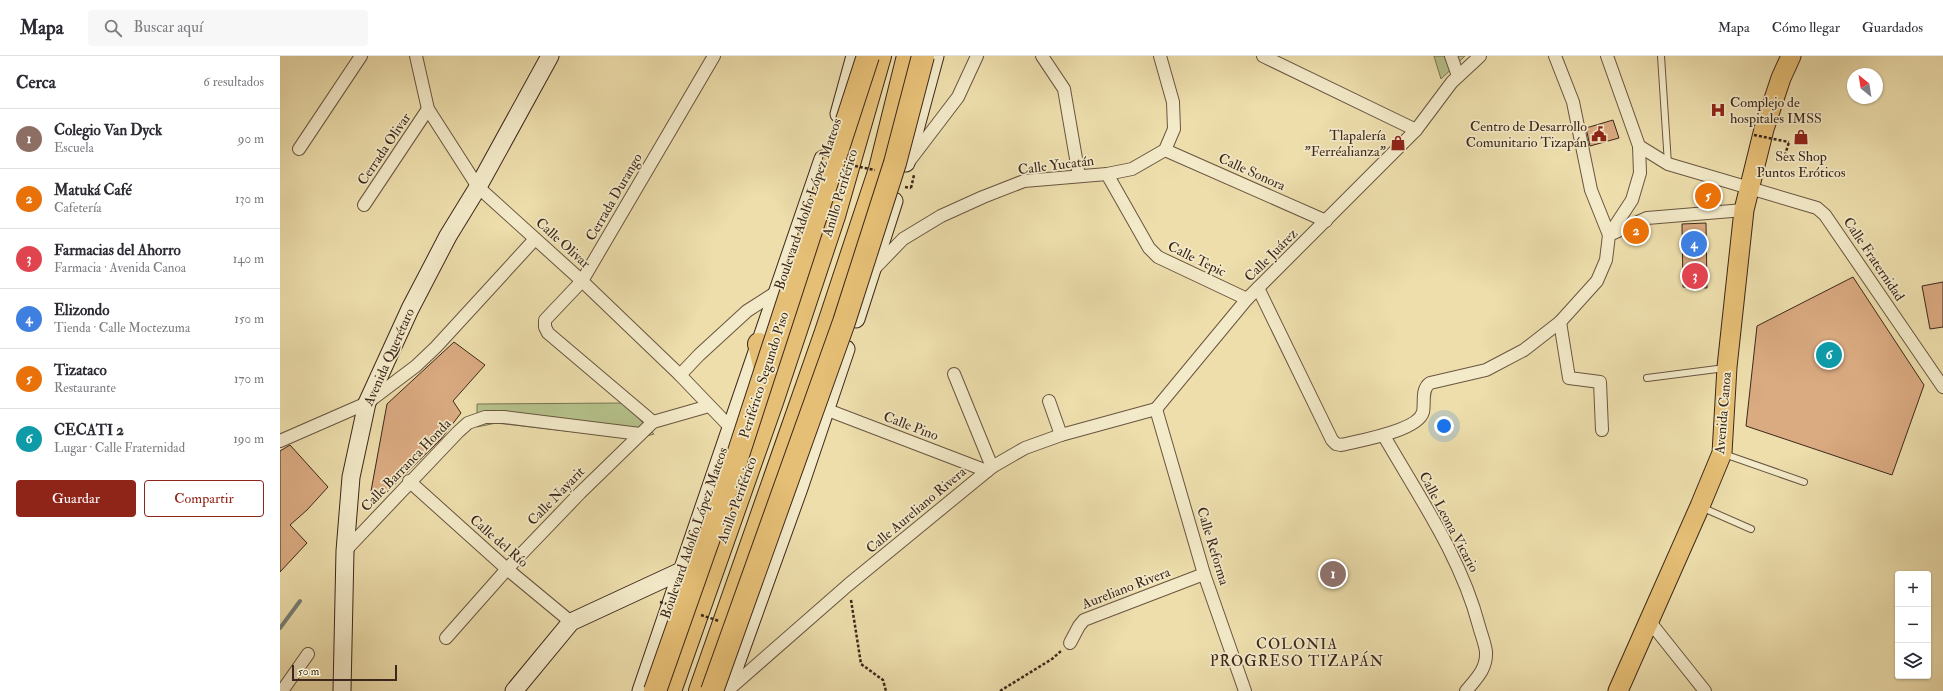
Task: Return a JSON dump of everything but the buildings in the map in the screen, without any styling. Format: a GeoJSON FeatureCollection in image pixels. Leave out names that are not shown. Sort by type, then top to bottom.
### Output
{"type":"FeatureCollection","features":[{"type":"Feature","properties":{"kind":"highway","name":"Periférico Segundo Piso"},"geometry":{"type":"LineString","coordinates":[[655,691],[734,467],[868,56]]}},
{"type":"Feature","properties":{"kind":"highway","name":"Anillo Periférico"},"geometry":{"type":"LineString","coordinates":[[670,691],[772,402],[834,216],[880,56]]}},
{"type":"Feature","properties":{"kind":"highway","name":"Anillo Periférico"},"geometry":{"type":"LineString","coordinates":[[700,691],[826,332],[875,184],[908,56]]}},
{"type":"Feature","properties":{"kind":"highway"},"geometry":{"type":"LineString","coordinates":[[712,691],[844,322],[895,163],[923,56]]}},
{"type":"Feature","properties":{"kind":"highway"},"geometry":{"type":"LineString","coordinates":[[759,344],[772,402]]}},
{"type":"Feature","properties":{"kind":"main road","name":"Avenida Querétaro"},"geometry":{"type":"LineString","coordinates":[[342,691],[345,550],[351,477],[367,404],[410,309],[448,236],[478,187],[550,56]]}},
{"type":"Feature","properties":{"kind":"main road","name":"Boulevard Adolfo López Mateos"},"geometry":{"type":"LineString","coordinates":[[641,691],[730,428],[837,122],[855,56]]}},
{"type":"Feature","properties":{"kind":"main road"},"geometry":{"type":"LineString","coordinates":[[727,691],[799,488],[873,271],[910,171],[934,56]]}},
{"type":"Feature","properties":{"kind":"main road","name":"Avenida Canoa"},"geometry":{"type":"LineString","coordinates":[[1618,691],[1650,622],[1722,453],[1727,367],[1744,210],[1764,129],[1781,78],[1791,56]]}},
{"type":"Feature","properties":{"kind":"main road"},"geometry":{"type":"LineString","coordinates":[[514,691],[571,622],[681,571]]}},
{"type":"Feature","properties":{"kind":"street"},"geometry":{"type":"LineString","coordinates":[[298,149],[361,56]]}},
{"type":"Feature","properties":{"kind":"street","name":"Calle Olivar"},"geometry":{"type":"LineString","coordinates":[[416,56],[428,109],[478,187],[582,281],[680,375],[730,428]]}},
{"type":"Feature","properties":{"kind":"street","name":"Cerrada Durango"},"geometry":{"type":"LineString","coordinates":[[653,422],[548,333],[545,327],[545,320],[582,281],[714,56]]}},
{"type":"Feature","properties":{"kind":"street"},"geometry":{"type":"LineString","coordinates":[[910,171],[958,97],[977,56]]}},
{"type":"Feature","properties":{"kind":"street"},"geometry":{"type":"LineString","coordinates":[[1042,56],[1064,89],[1079,176]]}},
{"type":"Feature","properties":{"kind":"street"},"geometry":{"type":"LineString","coordinates":[[1160,56],[1173,102],[1174,129],[1165,150]]}},
{"type":"Feature","properties":{"kind":"street"},"geometry":{"type":"LineString","coordinates":[[1263,56],[1416,130]]}},
{"type":"Feature","properties":{"kind":"street"},"geometry":{"type":"LineString","coordinates":[[1451,56],[1458,76]]}},
{"type":"Feature","properties":{"kind":"street","name":"Calle Juárez"},"geometry":{"type":"LineString","coordinates":[[1156,409],[1258,288],[1416,130],[1458,76],[1480,56]]}},
{"type":"Feature","properties":{"kind":"street"},"geometry":{"type":"LineString","coordinates":[[1555,56],[1573,102],[1591,190],[1609,236]]}},
{"type":"Feature","properties":{"kind":"street"},"geometry":{"type":"LineString","coordinates":[[1258,288],[1332,440],[1336,444],[1341,445],[1384,436],[1418,420],[1423,412],[1425,388],[1430,383],[1486,370],[1524,350],[1560,322],[1597,282],[1606,260],[1609,236],[1632,200],[1640,173],[1639,146],[1607,56]]}},
{"type":"Feature","properties":{"kind":"street","name":"Cerrada Olivar"},"geometry":{"type":"LineString","coordinates":[[364,205],[428,109]]}},
{"type":"Feature","properties":{"kind":"street","name":"Calle Fraternidad"},"geometry":{"type":"LineString","coordinates":[[1639,146],[1668,164],[1817,208],[1825,215],[1943,387]]}},
{"type":"Feature","properties":{"kind":"street","name":"Calle Yucatán"},"geometry":{"type":"LineString","coordinates":[[873,271],[903,239],[942,216],[983,197],[1024,181],[1107,174],[1132,169],[1165,150]]}},
{"type":"Feature","properties":{"kind":"street","name":"Calle Sonora"},"geometry":{"type":"LineString","coordinates":[[1165,150],[1326,221]]}},
{"type":"Feature","properties":{"kind":"street","name":"Calle Tepic"},"geometry":{"type":"LineString","coordinates":[[1107,174],[1153,253],[1158,258],[1247,300]]}},
{"type":"Feature","properties":{"kind":"street"},"geometry":{"type":"LineString","coordinates":[[1609,236],[1647,218],[1744,210]]}},
{"type":"Feature","properties":{"kind":"street"},"geometry":{"type":"LineString","coordinates":[[280,441],[367,404],[416,366],[535,239]]}},
{"type":"Feature","properties":{"kind":"street"},"geometry":{"type":"LineString","coordinates":[[680,375],[704,350],[746,311],[778,291]]}},
{"type":"Feature","properties":{"kind":"street"},"geometry":{"type":"LineString","coordinates":[[1560,322],[1569,378],[1600,382],[1602,430]]}},
{"type":"Feature","properties":{"kind":"street"},"geometry":{"type":"LineString","coordinates":[[954,374],[990,469]]}},
{"type":"Feature","properties":{"kind":"street"},"geometry":{"type":"LineString","coordinates":[[1049,400],[1061,434]]}},
{"type":"Feature","properties":{"kind":"street","name":"Calle Nayarit"},"geometry":{"type":"LineString","coordinates":[[446,638],[507,569],[653,422],[709,406]]}},
{"type":"Feature","properties":{"kind":"street","name":"Calle Pino"},"geometry":{"type":"LineString","coordinates":[[825,409],[990,469]]}},
{"type":"Feature","properties":{"kind":"street","name":"Calle Aureliano Rivera"},"geometry":{"type":"LineString","coordinates":[[727,691],[848,586],[990,469],[1025,448],[1061,434],[1156,409]]}},
{"type":"Feature","properties":{"kind":"street","name":"Calle Reforma"},"geometry":{"type":"LineString","coordinates":[[1156,409],[1204,574],[1245,691]]}},
{"type":"Feature","properties":{"kind":"street","name":"Calle Barranca Honda"},"geometry":{"type":"LineString","coordinates":[[345,550],[409,481],[468,423],[485,417],[504,417],[640,434]]}},
{"type":"Feature","properties":{"kind":"street","name":"Calle Leona Vicario"},"geometry":{"type":"LineString","coordinates":[[1384,436],[1442,536],[1464,580],[1477,618],[1486,653],[1483,671],[1466,691]]}},
{"type":"Feature","properties":{"kind":"street","name":"Calle del Río"},"geometry":{"type":"LineString","coordinates":[[409,481],[507,569],[571,622]]}},
{"type":"Feature","properties":{"kind":"street","name":"Aureliano Rivera"},"geometry":{"type":"LineString","coordinates":[[1070,643],[1084,620],[1204,574]]}},
{"type":"Feature","properties":{"kind":"street"},"geometry":{"type":"LineString","coordinates":[[1650,622],[1705,691]]}},
{"type":"Feature","properties":{"kind":"street"},"geometry":{"type":"LineString","coordinates":[[282,691],[308,654]]}},
{"type":"Feature","properties":{"kind":"lane"},"geometry":{"type":"LineString","coordinates":[[1662,56],[1668,164]]}},
{"type":"Feature","properties":{"kind":"lane"},"geometry":{"type":"LineString","coordinates":[[1647,378],[1727,367]]}},
{"type":"Feature","properties":{"kind":"lane"},"geometry":{"type":"LineString","coordinates":[[1722,453],[1804,482]]}},
{"type":"Feature","properties":{"kind":"lane"},"geometry":{"type":"LineString","coordinates":[[1700,506],[1751,529]]}},
{"type":"Feature","properties":{"kind":"path"},"geometry":{"type":"LineString","coordinates":[[1754,135],[1789,142],[1785,155]]}},
{"type":"Feature","properties":{"kind":"path"},"geometry":{"type":"LineString","coordinates":[[842,163],[878,171]]}},
{"type":"Feature","properties":{"kind":"path"},"geometry":{"type":"LineString","coordinates":[[904,187],[911,188],[910,171]]}},
{"type":"Feature","properties":{"kind":"path"},"geometry":{"type":"LineString","coordinates":[[848,586],[861,664],[883,680],[886,691]]}},
{"type":"Feature","properties":{"kind":"path"},"geometry":{"type":"LineString","coordinates":[[660,602],[674,606]]}},
{"type":"Feature","properties":{"kind":"path"},"geometry":{"type":"LineString","coordinates":[[696,613],[724,623]]}},
{"type":"Feature","properties":{"kind":"path"},"geometry":{"type":"LineString","coordinates":[[1000,691],[1052,659],[1070,643]]}},
{"type":"Feature","properties":{"kind":"green space"},"geometry":{"type":"Polygon","coordinates":[[[1434,56],[1465,56],[1441,79],[1434,56]]]}},
{"type":"Feature","properties":{"kind":"green space"},"geometry":{"type":"Polygon","coordinates":[[[623,403],[654,434],[636,439],[496,423],[477,427],[477,404],[623,403]]]}},
{"type":"Feature","properties":{"kind":"waterway"},"geometry":{"type":"LineString","coordinates":[[280,628],[300,601]]}},
{"type":"Feature","properties":{"kind":"place","name":"Complejo de hospitales IMSS"},"geometry":{"type":"Point","coordinates":[1718,110]}},
{"type":"Feature","properties":{"kind":"place","name":"Centro de Desarrollo Comunitario Tizapán"},"geometry":{"type":"Point","coordinates":[1599,134]}},
{"type":"Feature","properties":{"kind":"place","name":"Sex Shop Puntos Eróticos"},"geometry":{"type":"Point","coordinates":[1801,137]}},
{"type":"Feature","properties":{"kind":"place","name":"Tlapalería \"Ferréalianza\""},"geometry":{"type":"Point","coordinates":[1398,143]}},
{"type":"Feature","properties":{"kind":"place","name":"Tizataco"},"geometry":{"type":"Point","coordinates":[1708,196]}},
{"type":"Feature","properties":{"kind":"place","name":"Matuká Café"},"geometry":{"type":"Point","coordinates":[1636,231]}},
{"type":"Feature","properties":{"kind":"place","name":"Elizondo"},"geometry":{"type":"Point","coordinates":[1694,244]}},
{"type":"Feature","properties":{"kind":"place","name":"Farmacias del Ahorro"},"geometry":{"type":"Point","coordinates":[1695,276]}},
{"type":"Feature","properties":{"kind":"place","name":"CECATI 2"},"geometry":{"type":"Point","coordinates":[1829,355]}},
{"type":"Feature","properties":{"kind":"place","name":"Colegio Van Dyck"},"geometry":{"type":"Point","coordinates":[1333,574]}},
{"type":"Feature","properties":{"kind":"district","name":"COLONIA PROGRESO TIZAPÁN"},"geometry":{"type":"Point","coordinates":[1297,652]}}]}
